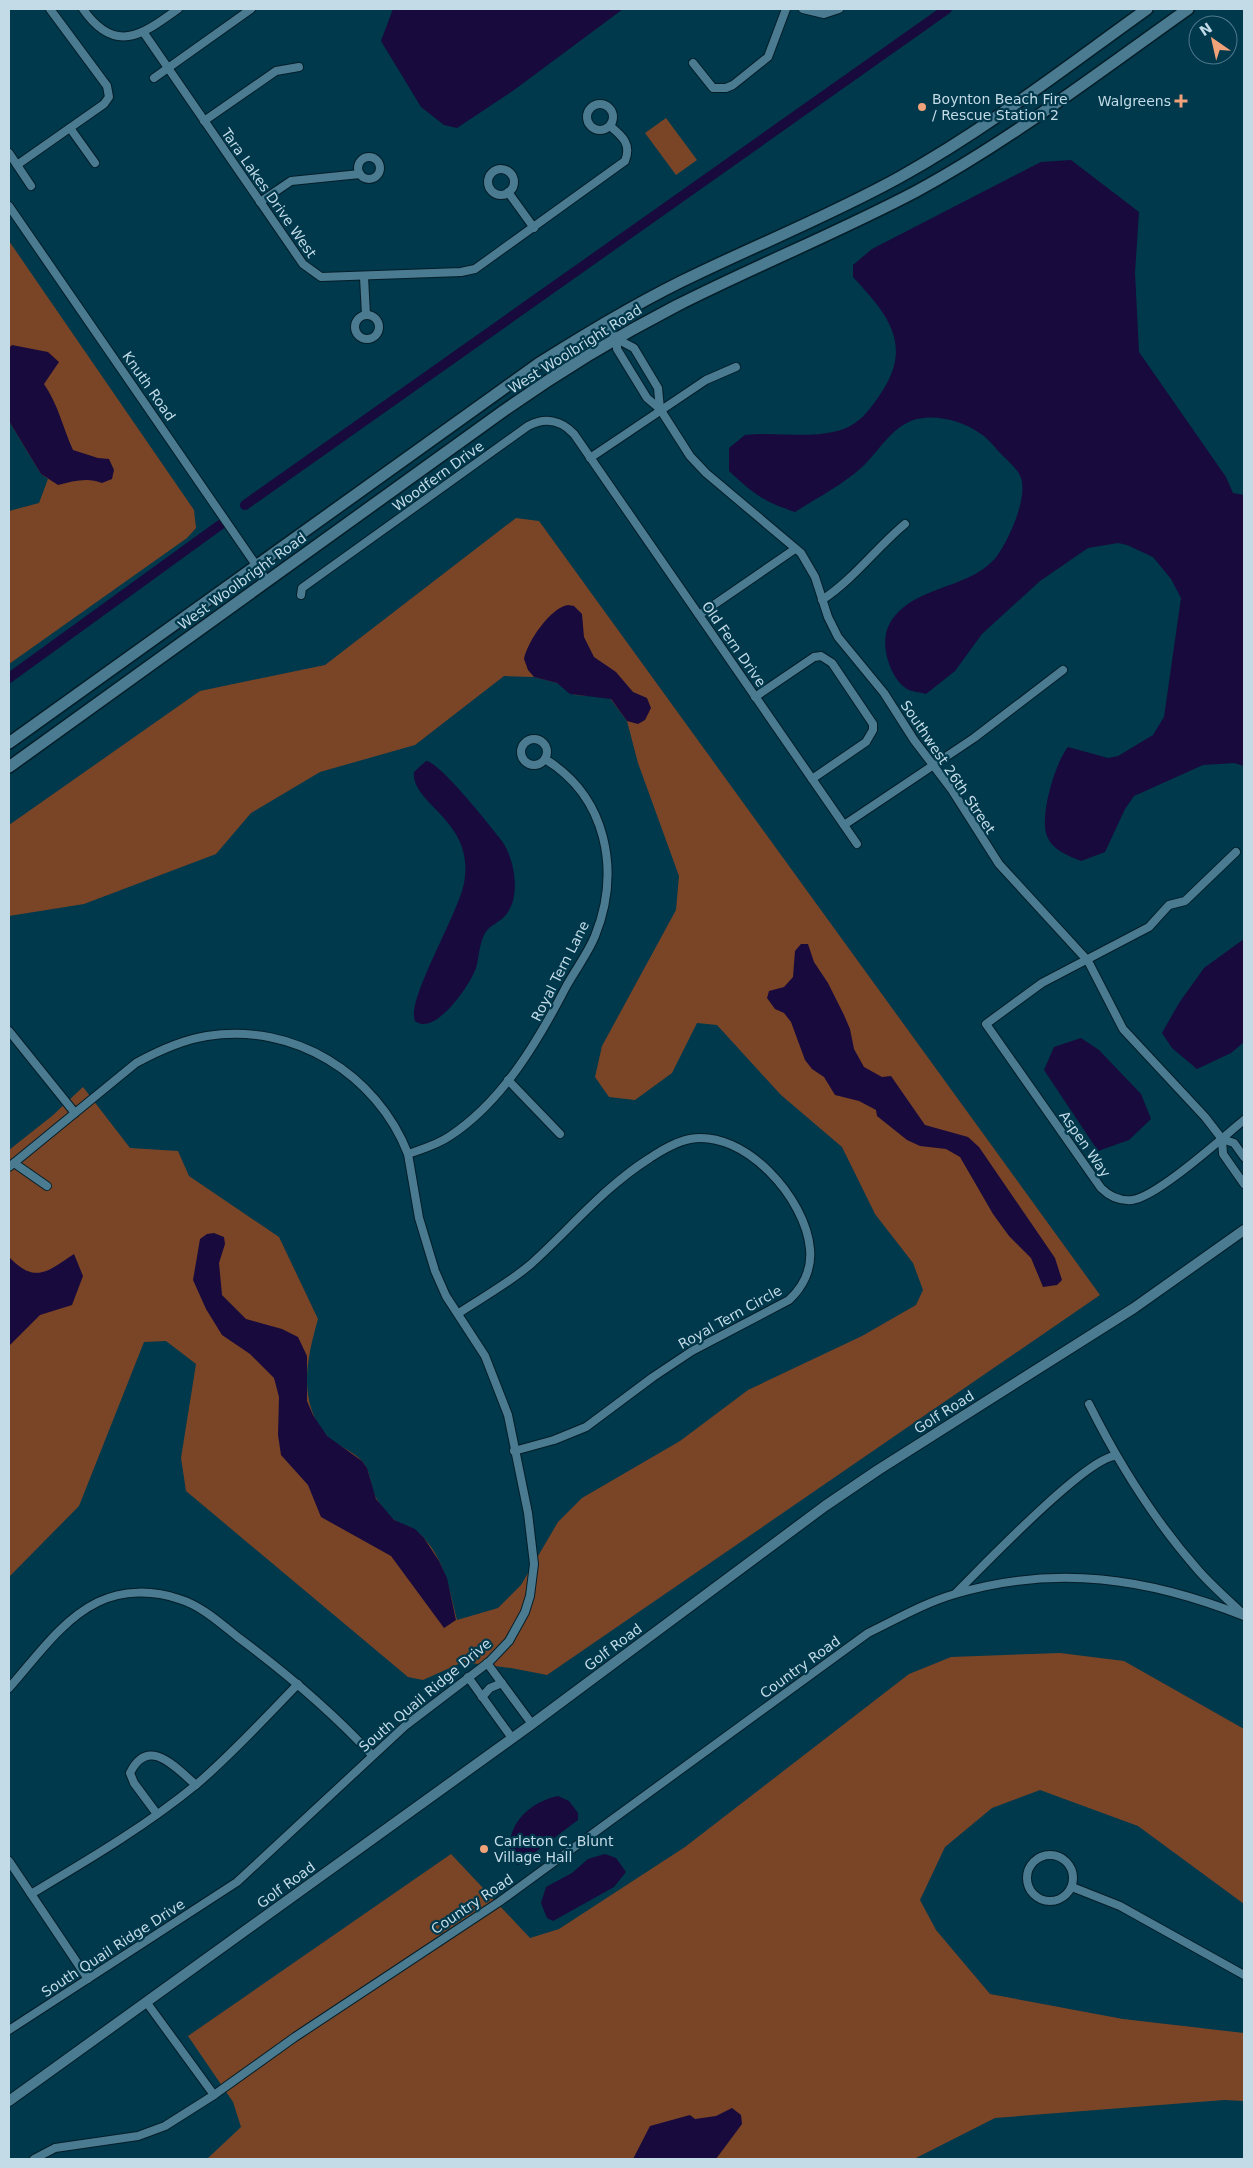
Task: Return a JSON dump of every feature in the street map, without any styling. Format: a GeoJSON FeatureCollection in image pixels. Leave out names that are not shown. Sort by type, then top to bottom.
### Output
{"type":"FeatureCollection","features":[{"type":"Feature","properties":{"kind":"main road","name":"West Woolbright Road"},"geometry":{"type":"LineString","coordinates":[[9,743],[508,383],[604,324],[697,274],[856,200],[929,160],[1000,116],[1148,9]]}},
{"type":"Feature","properties":{"kind":"main road","name":"West Woolbright Road"},"geometry":{"type":"LineString","coordinates":[[9,767],[523,398],[617,339],[683,303],[861,220],[931,183],[1004,138],[1188,9]]}},
{"type":"Feature","properties":{"kind":"street"},"geometry":{"type":"LineString","coordinates":[[17,165],[104,104],[109,97],[107,86],[50,9]]}},
{"type":"Feature","properties":{"kind":"street"},"geometry":{"type":"LineString","coordinates":[[83,9],[94,24],[113,35],[127,37],[144,32],[178,9]]}},
{"type":"Feature","properties":{"kind":"street"},"geometry":{"type":"LineString","coordinates":[[154,78],[251,9]]}},
{"type":"Feature","properties":{"kind":"street"},"geometry":{"type":"LineString","coordinates":[[693,63],[713,88],[726,88],[733,85],[768,57],[786,9]]}},
{"type":"Feature","properties":{"kind":"street"},"geometry":{"type":"LineString","coordinates":[[803,9],[824,14],[839,9]]}},
{"type":"Feature","properties":{"kind":"street","name":"Tara Lakes Drive West"},"geometry":{"type":"LineString","coordinates":[[144,32],[308,270],[328,278],[468,271],[481,266],[620,166],[627,155],[627,142],[610,126]]}},
{"type":"Feature","properties":{"kind":"street"},"geometry":{"type":"LineString","coordinates":[[204,121],[276,71],[299,67]]}},
{"type":"Feature","properties":{"kind":"street"},"geometry":{"type":"LineString","coordinates":[[70,128],[95,163]]}},
{"type":"Feature","properties":{"kind":"street"},"geometry":{"type":"LineString","coordinates":[[9,153],[31,186]]}},
{"type":"Feature","properties":{"kind":"street"},"geometry":{"type":"LineString","coordinates":[[260,202],[292,181],[360,174]]}},
{"type":"Feature","properties":{"kind":"street"},"geometry":{"type":"LineString","coordinates":[[508,192],[534,228]]}},
{"type":"Feature","properties":{"kind":"street","name":"Knuth Road"},"geometry":{"type":"LineString","coordinates":[[9,206],[267,581]]}},
{"type":"Feature","properties":{"kind":"street"},"geometry":{"type":"LineString","coordinates":[[364,277],[366,315]]}},
{"type":"Feature","properties":{"kind":"street","name":"Southwest 26th Street"},"geometry":{"type":"LineString","coordinates":[[604,324],[617,339],[634,348],[658,388],[660,410]]}},
{"type":"Feature","properties":{"kind":"street","name":"Southwest 26th Street"},"geometry":{"type":"LineString","coordinates":[[617,339],[617,349],[647,398],[660,410],[680,444],[706,473],[795,549],[809,565],[838,638],[884,693],[932,765],[952,790],[999,864],[1088,961],[1123,1029],[1222,1139],[1234,1143],[1244,1157]]}},
{"type":"Feature","properties":{"kind":"street"},"geometry":{"type":"LineString","coordinates":[[590,458],[706,380],[736,367]]}},
{"type":"Feature","properties":{"kind":"street","name":"Woodfern Drive"},"geometry":{"type":"LineString","coordinates":[[301,595],[302,588],[535,422],[550,420],[563,424],[574,434],[590,458]]}},
{"type":"Feature","properties":{"kind":"street","name":"Old Fern Drive"},"geometry":{"type":"LineString","coordinates":[[590,458],[857,844]]}},
{"type":"Feature","properties":{"kind":"street"},"geometry":{"type":"LineString","coordinates":[[822,600],[842,586],[884,542],[905,524]]}},
{"type":"Feature","properties":{"kind":"street"},"geometry":{"type":"LineString","coordinates":[[699,615],[795,549]]}},
{"type":"Feature","properties":{"kind":"street"},"geometry":{"type":"LineString","coordinates":[[755,697],[814,657],[821,656],[832,663],[873,724],[873,730],[866,742],[812,779]]}},
{"type":"Feature","properties":{"kind":"street"},"geometry":{"type":"LineString","coordinates":[[844,825],[995,723],[1063,670]]}},
{"type":"Feature","properties":{"kind":"street","name":"Royal Tern Lane"},"geometry":{"type":"LineString","coordinates":[[408,1154],[435,1144],[461,1128],[508,1080],[538,1039],[595,936],[605,904],[608,882],[608,858],[597,816],[584,794],[569,777],[545,759]]}},
{"type":"Feature","properties":{"kind":"street"},"geometry":{"type":"LineString","coordinates":[[1088,961],[1149,927],[1169,905],[1185,901],[1236,852]]}},
{"type":"Feature","properties":{"kind":"street","name":"Aspen Way"},"geometry":{"type":"LineString","coordinates":[[1088,961],[1042,984],[986,1024],[1106,1193],[1125,1200],[1145,1196],[1222,1139]]}},
{"type":"Feature","properties":{"kind":"street"},"geometry":{"type":"LineString","coordinates":[[9,1031],[75,1113]]}},
{"type":"Feature","properties":{"kind":"street","name":"South Quail Ridge Drive"},"geometry":{"type":"LineString","coordinates":[[9,2030],[237,1882],[285,1840],[405,1726],[487,1663],[508,1641],[518,1627],[525,1612],[533,1580],[534,1564],[529,1523],[508,1415],[497,1383],[485,1356],[459,1313],[446,1296],[425,1245],[408,1154],[393,1124],[381,1106],[352,1075],[323,1056],[302,1046],[249,1034],[207,1036],[178,1043],[156,1052],[123,1072],[11,1165]]}},
{"type":"Feature","properties":{"kind":"street"},"geometry":{"type":"LineString","coordinates":[[508,1080],[560,1134]]}},
{"type":"Feature","properties":{"kind":"street"},"geometry":{"type":"LineString","coordinates":[[1222,1139],[1244,1120]]}},
{"type":"Feature","properties":{"kind":"street","name":"Royal Tern Circle"},"geometry":{"type":"LineString","coordinates":[[459,1313],[507,1283],[530,1265],[614,1183],[663,1150],[691,1139],[706,1138],[723,1141],[738,1147],[756,1160],[781,1185],[803,1222],[810,1249],[810,1264],[806,1278],[789,1300],[692,1351],[653,1377],[586,1427],[554,1440],[514,1451]]}},
{"type":"Feature","properties":{"kind":"street","name":"Southwest 26th Street"},"geometry":{"type":"LineString","coordinates":[[1222,1139],[1223,1154],[1244,1184]]}},
{"type":"Feature","properties":{"kind":"street"},"geometry":{"type":"LineString","coordinates":[[11,1165],[47,1186]]}},
{"type":"Feature","properties":{"kind":"street","name":"Golf Road"},"geometry":{"type":"LineString","coordinates":[[9,2101],[532,1724],[840,1496],[1134,1308],[1244,1230]]}},
{"type":"Feature","properties":{"kind":"street"},"geometry":{"type":"LineString","coordinates":[[1090,1404],[1115,1456],[1173,1540],[1199,1572],[1244,1615]]}},
{"type":"Feature","properties":{"kind":"street","name":"Country Road"},"geometry":{"type":"LineString","coordinates":[[955,1594],[1023,1526],[1080,1477],[1108,1456],[1115,1456]]}},
{"type":"Feature","properties":{"kind":"street","name":"Country Road"},"geometry":{"type":"LineString","coordinates":[[34,2159],[55,2148],[138,2136],[165,2126],[214,2095],[310,2027],[498,1902],[868,1633],[926,1604],[955,1594],[1024,1580],[1054,1578],[1113,1580],[1172,1590],[1244,1615]]}},
{"type":"Feature","properties":{"kind":"street"},"geometry":{"type":"LineString","coordinates":[[9,1688],[62,1629],[79,1614],[111,1597],[142,1592],[165,1595],[194,1605],[298,1684],[372,1756]]}},
{"type":"Feature","properties":{"kind":"street"},"geometry":{"type":"LineString","coordinates":[[487,1663],[532,1724]]}},
{"type":"Feature","properties":{"kind":"street"},"geometry":{"type":"LineString","coordinates":[[468,1677],[512,1738]]}},
{"type":"Feature","properties":{"kind":"street"},"geometry":{"type":"LineString","coordinates":[[482,1697],[490,1688],[502,1683]]}},
{"type":"Feature","properties":{"kind":"street"},"geometry":{"type":"LineString","coordinates":[[32,1894],[111,1846],[196,1785],[298,1684]]}},
{"type":"Feature","properties":{"kind":"street"},"geometry":{"type":"LineString","coordinates":[[157,1814],[134,1783],[130,1773],[136,1761],[146,1754],[158,1755],[196,1785]]}},
{"type":"Feature","properties":{"kind":"street"},"geometry":{"type":"LineString","coordinates":[[1058,1856],[1071,1869],[1072,1886],[1067,1894],[1059,1900],[1050,1902],[1041,1900],[1034,1896],[1028,1888],[1028,1870],[1032,1862],[1040,1857],[1058,1856]]}},
{"type":"Feature","properties":{"kind":"street"},"geometry":{"type":"LineString","coordinates":[[9,1861],[88,1979]]}},
{"type":"Feature","properties":{"kind":"street"},"geometry":{"type":"LineString","coordinates":[[1072,1886],[1120,1906],[1244,1975]]}},
{"type":"Feature","properties":{"kind":"street"},"geometry":{"type":"LineString","coordinates":[[147,2003],[214,2095]]}},
{"type":"Feature","properties":{"kind":"shaded area"},"geometry":{"type":"Polygon","coordinates":[[[393,9],[623,9],[514,90],[457,128],[444,125],[421,107],[381,41],[393,9]]]}},
{"type":"Feature","properties":{"kind":"shaded area"},"geometry":{"type":"Polygon","coordinates":[[[666,118],[697,160],[676,175],[645,133],[666,118]]]}},
{"type":"Feature","properties":{"kind":"shaded area"},"geometry":{"type":"Polygon","coordinates":[[[1071,160],[1139,212],[1135,273],[1139,352],[1226,477],[1233,493],[1244,495],[1244,766],[1234,763],[1203,765],[1134,796],[1125,809],[1105,852],[1081,861],[1061,852],[1053,845],[1049,841],[1045,827],[1050,790],[1063,755],[1068,747],[1108,758],[1118,756],[1153,735],[1164,717],[1181,598],[1171,579],[1153,557],[1118,543],[1088,548],[1040,581],[982,634],[955,671],[926,694],[911,691],[901,684],[891,669],[888,660],[885,641],[889,625],[899,612],[911,602],[972,576],[986,567],[997,556],[1007,540],[1020,507],[1022,486],[1018,472],[987,438],[974,429],[959,422],[933,417],[917,419],[900,427],[886,440],[868,462],[854,474],[795,512],[759,496],[729,471],[729,448],[745,435],[807,435],[844,429],[854,424],[867,413],[877,399],[888,380],[894,364],[896,348],[887,319],[853,277],[853,265],[872,249],[1041,162],[1071,160]]]}},
{"type":"Feature","properties":{"kind":"shaded area"},"geometry":{"type":"Polygon","coordinates":[[[9,241],[194,510],[196,528],[187,538],[9,664],[9,511],[39,503],[48,479],[41,474],[9,421],[9,241]]]}},
{"type":"Feature","properties":{"kind":"shaded area"},"geometry":{"type":"Polygon","coordinates":[[[12,345],[48,352],[59,362],[44,384],[57,408],[73,450],[98,458],[109,459],[114,470],[112,479],[102,483],[86,480],[58,485],[41,474],[9,421],[9,348],[12,345]]]}},
{"type":"Feature","properties":{"kind":"shaded area"},"geometry":{"type":"Polygon","coordinates":[[[516,518],[539,521],[1100,1295],[547,1675],[463,1662],[423,1680],[408,1677],[186,1491],[181,1458],[196,1364],[166,1341],[144,1342],[79,1506],[9,1577],[9,1150],[52,1116],[83,1087],[130,1148],[178,1151],[189,1176],[279,1237],[318,1319],[308,1364],[307,1379],[311,1408],[317,1422],[330,1439],[363,1462],[375,1497],[389,1515],[398,1522],[414,1529],[433,1549],[444,1571],[457,1620],[498,1608],[521,1585],[558,1522],[582,1498],[680,1441],[748,1390],[862,1336],[916,1305],[923,1290],[913,1263],[875,1214],[842,1147],[781,1095],[717,1025],[697,1023],[672,1073],[635,1100],[609,1097],[595,1077],[602,1046],[676,910],[679,876],[638,763],[627,721],[609,697],[575,695],[557,683],[534,677],[504,676],[415,745],[320,772],[251,813],[216,854],[84,904],[9,916],[9,825],[200,691],[325,665],[516,518]]]}},
{"type":"Feature","properties":{"kind":"shaded area"},"geometry":{"type":"Polygon","coordinates":[[[574,606],[582,614],[584,637],[594,657],[616,672],[633,692],[647,698],[651,708],[645,720],[638,724],[627,721],[611,699],[570,694],[557,683],[534,677],[528,670],[524,659],[535,635],[547,618],[561,607],[574,606]]]}},
{"type":"Feature","properties":{"kind":"shaded area"},"geometry":{"type":"Polygon","coordinates":[[[426,761],[433,764],[453,783],[502,841],[507,849],[513,869],[515,890],[510,909],[484,935],[476,968],[467,986],[442,1016],[432,1022],[423,1024],[415,1021],[414,1010],[425,976],[460,897],[464,883],[465,861],[461,844],[453,829],[422,794],[416,784],[414,772],[426,761]]]}},
{"type":"Feature","properties":{"kind":"shaded area"},"geometry":{"type":"Polygon","coordinates":[[[1244,939],[1244,1042],[1231,1053],[1197,1069],[1172,1048],[1162,1033],[1179,1003],[1204,968],[1244,939]]]}},
{"type":"Feature","properties":{"kind":"shaded area"},"geometry":{"type":"Polygon","coordinates":[[[801,944],[808,944],[814,962],[828,983],[850,1029],[854,1049],[864,1067],[882,1077],[891,1076],[925,1125],[968,1137],[979,1147],[1055,1258],[1062,1280],[1057,1285],[1043,1287],[1031,1258],[1009,1236],[993,1214],[960,1157],[946,1149],[920,1146],[907,1140],[877,1116],[876,1110],[859,1101],[835,1095],[824,1077],[812,1069],[805,1060],[791,1022],[784,1013],[775,1009],[767,998],[769,991],[784,987],[793,977],[795,951],[801,944]]]}},
{"type":"Feature","properties":{"kind":"shaded area"},"geometry":{"type":"Polygon","coordinates":[[[1081,1038],[1099,1050],[1141,1094],[1151,1119],[1129,1140],[1098,1151],[1044,1070],[1054,1047],[1081,1038]]]}},
{"type":"Feature","properties":{"kind":"shaded area"},"geometry":{"type":"Polygon","coordinates":[[[214,1233],[224,1237],[225,1244],[219,1263],[222,1295],[246,1319],[282,1329],[298,1337],[307,1356],[307,1401],[313,1415],[327,1436],[362,1461],[367,1468],[376,1499],[394,1520],[415,1529],[424,1538],[439,1561],[447,1578],[456,1620],[444,1628],[391,1556],[321,1517],[308,1485],[281,1455],[278,1435],[279,1397],[274,1378],[250,1354],[222,1335],[206,1309],[193,1280],[200,1239],[207,1234],[214,1233]]]}},
{"type":"Feature","properties":{"kind":"shaded area"},"geometry":{"type":"Polygon","coordinates":[[[74,1254],[83,1276],[72,1305],[40,1315],[9,1346],[9,1257],[18,1265],[34,1273],[48,1270],[74,1254]]]}},
{"type":"Feature","properties":{"kind":"shaded area"},"geometry":{"type":"Polygon","coordinates":[[[1060,1653],[1124,1661],[1244,1729],[1244,1904],[1138,1826],[1040,1790],[992,1808],[945,1847],[920,1900],[936,1930],[990,1994],[1123,2019],[1244,2033],[1244,2101],[1224,2100],[995,2118],[914,2159],[207,2159],[241,2127],[233,2102],[188,2036],[451,1854],[530,1938],[559,1929],[685,1847],[909,1674],[951,1657],[1060,1653]]]}},
{"type":"Feature","properties":{"kind":"shaded area"},"geometry":{"type":"Polygon","coordinates":[[[558,1796],[569,1801],[578,1813],[578,1820],[518,1865],[512,1862],[510,1839],[519,1819],[527,1811],[546,1799],[558,1796]]]}},
{"type":"Feature","properties":{"kind":"shaded area"},"geometry":{"type":"Polygon","coordinates":[[[605,1854],[616,1858],[626,1872],[614,1887],[553,1921],[547,1918],[541,1903],[546,1887],[572,1873],[588,1859],[605,1854]]]}},
{"type":"Feature","properties":{"kind":"shaded area"},"geometry":{"type":"Polygon","coordinates":[[[732,2108],[741,2115],[742,2124],[716,2159],[633,2159],[650,2126],[690,2115],[695,2119],[716,2116],[732,2108]]]}},
{"type":"Feature","properties":{"kind":"waterway"},"geometry":{"type":"LineString","coordinates":[[245,505],[947,9]]}},
{"type":"Feature","properties":{"kind":"waterway"},"geometry":{"type":"LineString","coordinates":[[9,678],[220,525]]}},
{"type":"Feature","properties":{"kind":"place","name":"Walgreens"},"geometry":{"type":"Point","coordinates":[1181,101]}},
{"type":"Feature","properties":{"kind":"place","name":"Boynton Beach Fire / Rescue Station 2"},"geometry":{"type":"Point","coordinates":[922,107]}},
{"type":"Feature","properties":{"kind":"place","name":"Carleton C. Blunt Village Hall"},"geometry":{"type":"Point","coordinates":[484,1849]}}]}
